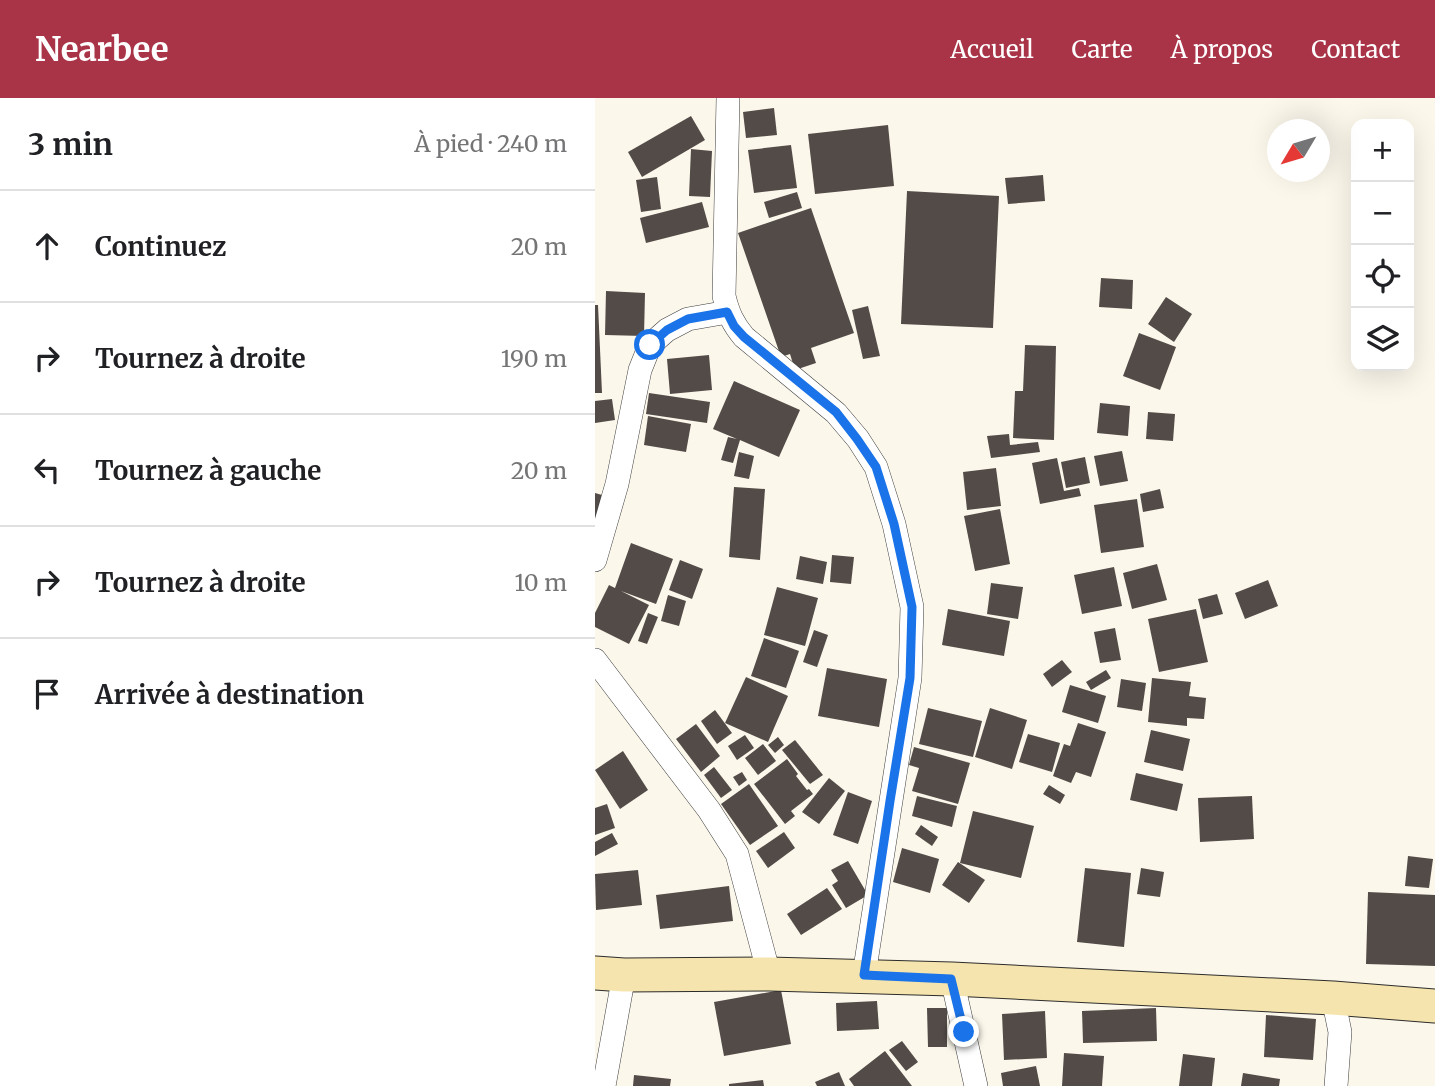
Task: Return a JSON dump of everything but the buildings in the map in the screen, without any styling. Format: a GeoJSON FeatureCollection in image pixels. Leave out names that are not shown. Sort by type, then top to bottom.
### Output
{"type":"FeatureCollection","features":[{"type":"Feature","properties":{"kind":"street"},"geometry":{"type":"LineString","coordinates":[[728,98],[724,296],[727,312],[744,337],[836,412],[876,467],[894,524],[912,607],[910,678],[864,975]]}},
{"type":"Feature","properties":{"kind":"street"},"geometry":{"type":"LineString","coordinates":[[595,560],[617,484],[640,370],[650,345],[667,330],[688,319],[727,312]]}},
{"type":"Feature","properties":{"kind":"street"},"geometry":{"type":"LineString","coordinates":[[595,660],[709,810],[737,854],[769,974]]}},
{"type":"Feature","properties":{"kind":"street"},"geometry":{"type":"LineString","coordinates":[[604,1086],[610,974],[864,975],[1435,1006]]}},
{"type":"Feature","properties":{"kind":"street"},"geometry":{"type":"LineString","coordinates":[[951,979],[976,1086]]}},
{"type":"Feature","properties":{"kind":"street"},"geometry":{"type":"LineString","coordinates":[[1333,999],[1340,1032],[1336,1086]]}},
{"type":"Feature","properties":{"kind":"route"},"geometry":{"type":"LineString","coordinates":[[650,345],[667,330],[688,319],[727,312],[744,337],[836,412],[876,467],[894,524],[912,607],[910,678],[864,975],[951,979],[964,1032]]}}]}
